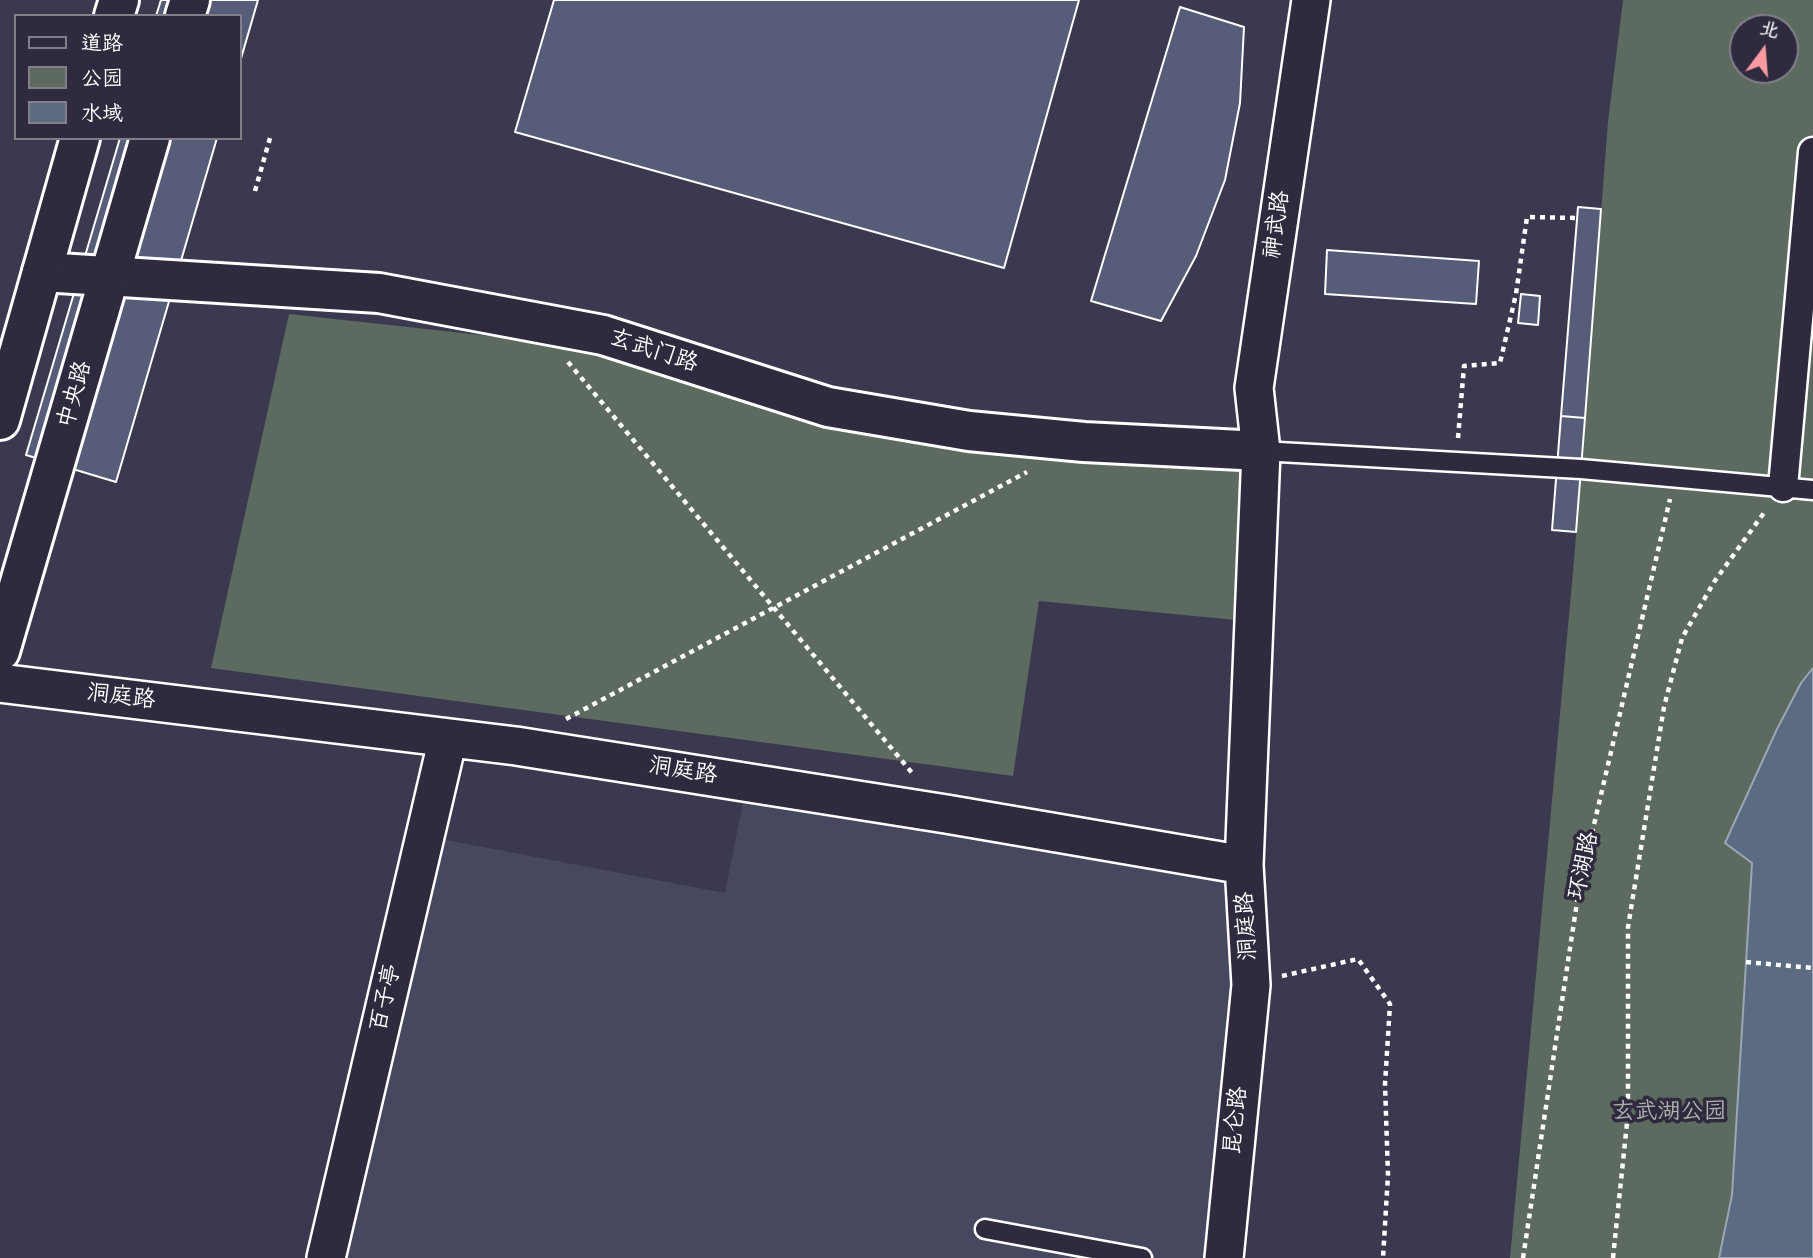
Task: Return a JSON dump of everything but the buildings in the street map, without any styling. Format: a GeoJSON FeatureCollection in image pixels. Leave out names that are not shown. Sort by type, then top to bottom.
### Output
{"type":"FeatureCollection","features":[{"type":"Feature","properties":{"kind":"street","name":"神武路"},"geometry":{"type":"LineString","coordinates":[[1244,865],[1261,451],[1254,388],[1311,0]]}},
{"type":"Feature","properties":{"kind":"street"},"geometry":{"type":"LineString","coordinates":[[0,420],[79,140]]}},
{"type":"Feature","properties":{"kind":"street","name":"中央路"},"geometry":{"type":"LineString","coordinates":[[0,651],[149,140]]}},
{"type":"Feature","properties":{"kind":"street"},"geometry":{"type":"LineString","coordinates":[[1783,487],[1813,152]]}},
{"type":"Feature","properties":{"kind":"street","name":"玄武门路"},"geometry":{"type":"LineString","coordinates":[[42,272],[379,293],[603,335],[828,407],[969,431],[1084,442],[1261,451]]}},
{"type":"Feature","properties":{"kind":"street","name":"洞庭路"},"geometry":{"type":"LineString","coordinates":[[0,683],[516,746],[946,814],[1244,865],[1251,985]]}},
{"type":"Feature","properties":{"kind":"street","name":"百子亭"},"geometry":{"type":"LineString","coordinates":[[326,1258],[448,738]]}},
{"type":"Feature","properties":{"kind":"street","name":"昆仑路"},"geometry":{"type":"LineString","coordinates":[[1224,1258],[1251,985]]}},
{"type":"Feature","properties":{"kind":"lane"},"geometry":{"type":"LineString","coordinates":[[1261,451],[1581,469],[1813,490]]}},
{"type":"Feature","properties":{"kind":"lane"},"geometry":{"type":"LineString","coordinates":[[985,1229],[1142,1258]]}},
{"type":"Feature","properties":{"kind":"path"},"geometry":{"type":"LineString","coordinates":[[255,191],[270,138]]}},
{"type":"Feature","properties":{"kind":"path"},"geometry":{"type":"LineString","coordinates":[[1456,462],[1464,366],[1500,363],[1516,294],[1527,217],[1578,218]]}},
{"type":"Feature","properties":{"kind":"path"},"geometry":{"type":"LineString","coordinates":[[534,321],[946,814]]}},
{"type":"Feature","properties":{"kind":"path"},"geometry":{"type":"LineString","coordinates":[[565,720],[1036,467]]}},
{"type":"Feature","properties":{"kind":"path","name":"环湖路"},"geometry":{"type":"LineString","coordinates":[[1523,1258],[1579,889],[1674,478]]}},
{"type":"Feature","properties":{"kind":"path"},"geometry":{"type":"LineString","coordinates":[[1613,1258],[1628,1113],[1628,927],[1664,707],[1682,638],[1714,582],[1783,487]]}},
{"type":"Feature","properties":{"kind":"path"},"geometry":{"type":"LineString","coordinates":[[1251,985],[1323,965],[1358,959],[1390,1004],[1385,1084],[1388,1175],[1383,1258]]}},
{"type":"Feature","properties":{"kind":"path"},"geometry":{"type":"LineString","coordinates":[[1746,962],[1813,968]]}},
{"type":"Feature","properties":{"kind":"shaded area"},"geometry":{"type":"Polygon","coordinates":[[[747,782],[1244,865],[1224,1258],[326,1258],[425,836],[725,893],[747,782]]]}},
{"type":"Feature","properties":{"kind":"green space","name":"玄武湖公园"},"geometry":{"type":"Polygon","coordinates":[[[1623,0],[1813,0],[1813,1258],[1510,1258],[1574,561],[1608,122],[1623,0]]]}},
{"type":"Feature","properties":{"kind":"green space"},"geometry":{"type":"Polygon","coordinates":[[[289,314],[572,345],[830,421],[1243,472],[1236,620],[1039,601],[1013,776],[211,668],[289,314]]]}},
{"type":"Feature","properties":{"kind":"water"},"geometry":{"type":"Polygon","coordinates":[[[1813,668],[1813,1258],[1719,1258],[1732,1195],[1752,863],[1725,843],[1777,729],[1801,683],[1813,668]]]}}]}
